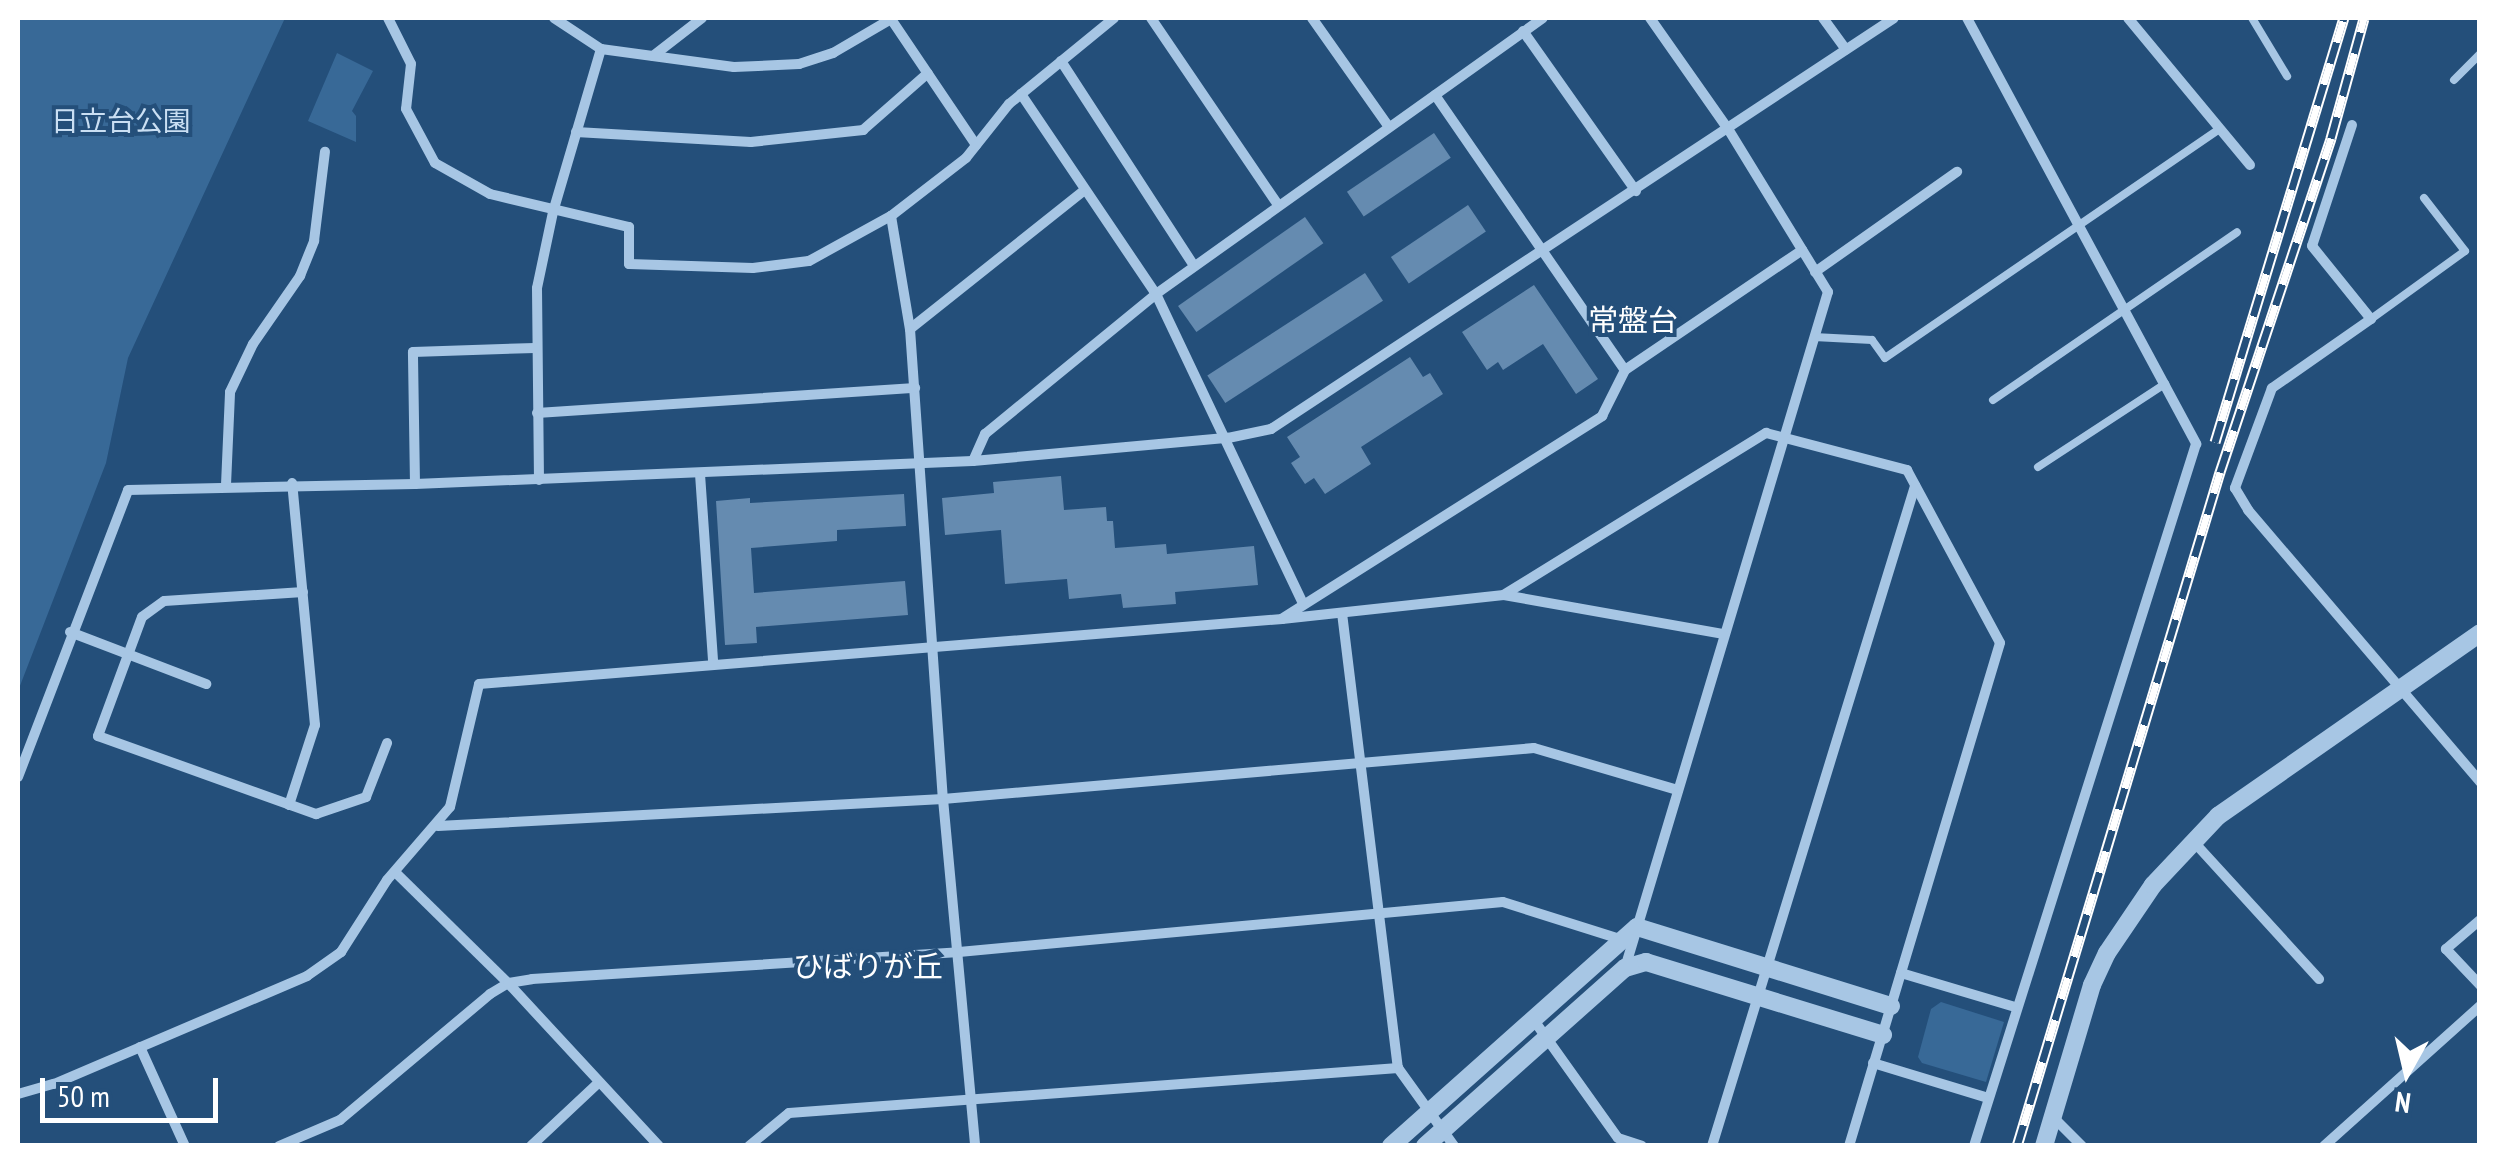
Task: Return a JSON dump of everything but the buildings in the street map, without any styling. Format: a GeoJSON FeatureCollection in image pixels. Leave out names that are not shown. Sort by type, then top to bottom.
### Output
{"type":"FeatureCollection","features":[{"type":"Feature","properties":{"kind":"street"},"geometry":{"type":"LineString","coordinates":[[388,18],[411,64],[406,109],[435,164],[490,194],[553,212],[629,226],[628,264],[753,268],[809,261],[891,216],[966,158],[1021,94],[1114,18]]}},
{"type":"Feature","properties":{"kind":"street"},"geometry":{"type":"LineString","coordinates":[[554,18],[601,49],[734,68],[799,64],[833,53],[892,18],[976,145]]}},
{"type":"Feature","properties":{"kind":"street"},"geometry":{"type":"LineString","coordinates":[[652,56],[702,18]]}},
{"type":"Feature","properties":{"kind":"street"},"geometry":{"type":"LineString","coordinates":[[1152,18],[1278,206]]}},
{"type":"Feature","properties":{"kind":"street"},"geometry":{"type":"LineString","coordinates":[[1312,18],[1389,127]]}},
{"type":"Feature","properties":{"kind":"street"},"geometry":{"type":"LineString","coordinates":[[973,461],[984,434],[1156,294],[1543,18]]}},
{"type":"Feature","properties":{"kind":"street"},"geometry":{"type":"LineString","coordinates":[[1625,968],[1630,934],[1678,790],[1828,292],[1728,129],[1650,18]]}},
{"type":"Feature","properties":{"kind":"street"},"geometry":{"type":"LineString","coordinates":[[1822,18],[1846,50]]}},
{"type":"Feature","properties":{"kind":"street"},"geometry":{"type":"LineString","coordinates":[[18,777],[70,632],[128,490],[292,483],[539,480],[973,461],[1228,438],[1271,429],[1894,18]]}},
{"type":"Feature","properties":{"kind":"street"},"geometry":{"type":"LineString","coordinates":[[1967,18],[2196,444],[2014,1007],[1974,1146]]}},
{"type":"Feature","properties":{"kind":"street"},"geometry":{"type":"LineString","coordinates":[[2128,18],[2250,165]]}},
{"type":"Feature","properties":{"kind":"street"},"geometry":{"type":"LineString","coordinates":[[1523,31],[1636,191]]}},
{"type":"Feature","properties":{"kind":"street"},"geometry":{"type":"LineString","coordinates":[[539,480],[535,348],[538,288],[553,212],[601,49]]}},
{"type":"Feature","properties":{"kind":"street"},"geometry":{"type":"LineString","coordinates":[[1061,61],[1194,266]]}},
{"type":"Feature","properties":{"kind":"street"},"geometry":{"type":"LineString","coordinates":[[576,132],[752,142],[863,130],[928,73]]}},
{"type":"Feature","properties":{"kind":"street"},"geometry":{"type":"LineString","coordinates":[[1021,94],[1156,294],[1304,602]]}},
{"type":"Feature","properties":{"kind":"street"},"geometry":{"type":"LineString","coordinates":[[1434,95],[1625,370]]}},
{"type":"Feature","properties":{"kind":"street"},"geometry":{"type":"LineString","coordinates":[[2352,125],[2312,246],[2371,319],[2272,388],[2235,488],[2248,510],[2480,782]]}},
{"type":"Feature","properties":{"kind":"street"},"geometry":{"type":"LineString","coordinates":[[226,485],[230,392],[253,344],[300,276],[314,241],[325,152]]}},
{"type":"Feature","properties":{"kind":"street"},"geometry":{"type":"LineString","coordinates":[[1815,272],[1957,172]]}},
{"type":"Feature","properties":{"kind":"street"},"geometry":{"type":"LineString","coordinates":[[910,330],[1085,190]]}},
{"type":"Feature","properties":{"kind":"street"},"geometry":{"type":"LineString","coordinates":[[891,216],[910,330],[942,799],[975,1146]]}},
{"type":"Feature","properties":{"kind":"street"},"geometry":{"type":"LineString","coordinates":[[1282,618],[1602,416],[1625,370],[1802,250]]}},
{"type":"Feature","properties":{"kind":"street"},"geometry":{"type":"LineString","coordinates":[[415,484],[413,352],[535,348]]}},
{"type":"Feature","properties":{"kind":"street"},"geometry":{"type":"LineString","coordinates":[[537,413],[915,388]]}},
{"type":"Feature","properties":{"kind":"street"},"geometry":{"type":"LineString","coordinates":[[1504,595],[1766,434],[1907,470],[2000,642],[1849,1146]]}},
{"type":"Feature","properties":{"kind":"street"},"geometry":{"type":"LineString","coordinates":[[700,474],[713,662]]}},
{"type":"Feature","properties":{"kind":"street"},"geometry":{"type":"LineString","coordinates":[[289,806],[314,724],[292,483]]}},
{"type":"Feature","properties":{"kind":"street"},"geometry":{"type":"LineString","coordinates":[[1712,1146],[1916,486]]}},
{"type":"Feature","properties":{"kind":"street"},"geometry":{"type":"LineString","coordinates":[[303,592],[164,601],[142,618],[98,736],[316,814],[366,797],[387,743]]}},
{"type":"Feature","properties":{"kind":"street"},"geometry":{"type":"LineString","coordinates":[[18,1094],[54,1084],[307,976],[341,952],[395,872],[450,808],[479,684],[1342,613],[1504,595],[1724,634]]}},
{"type":"Feature","properties":{"kind":"street"},"geometry":{"type":"LineString","coordinates":[[1342,613],[1398,1068],[1448,1138]]}},
{"type":"Feature","properties":{"kind":"street"},"geometry":{"type":"LineString","coordinates":[[70,632],[206,684]]}},
{"type":"Feature","properties":{"kind":"street"},"geometry":{"type":"LineString","coordinates":[[2044,1146],[2092,985],[2106,953],[2152,885],[2192,840],[2269,777],[2480,633]]}},
{"type":"Feature","properties":{"kind":"street"},"geometry":{"type":"LineString","coordinates":[[438,826],[942,799],[1534,748],[1678,790]]}},
{"type":"Feature","properties":{"kind":"street"},"geometry":{"type":"LineString","coordinates":[[2192,840],[2319,979]]}},
{"type":"Feature","properties":{"kind":"street"},"geometry":{"type":"LineString","coordinates":[[395,872],[508,983],[659,1146]]}},
{"type":"Feature","properties":{"kind":"street"},"geometry":{"type":"LineString","coordinates":[[279,1146],[352,1112],[508,983],[959,952],[1503,902],[1767,967],[1891,1006]]}},
{"type":"Feature","properties":{"kind":"street"},"geometry":{"type":"LineString","coordinates":[[2480,920],[2446,949],[2480,985]]}},
{"type":"Feature","properties":{"kind":"street"},"geometry":{"type":"LineString","coordinates":[[1392,1146],[1630,934]]}},
{"type":"Feature","properties":{"kind":"street"},"geometry":{"type":"LineString","coordinates":[[1425,1146],[1448,1138],[1546,1038],[1625,968],[1646,962],[1882,1034]]}},
{"type":"Feature","properties":{"kind":"street"},"geometry":{"type":"LineString","coordinates":[[1901,973],[2014,1007]]}},
{"type":"Feature","properties":{"kind":"street"},"geometry":{"type":"LineString","coordinates":[[2324,1146],[2480,1006]]}},
{"type":"Feature","properties":{"kind":"street"},"geometry":{"type":"LineString","coordinates":[[1533,1019],[1618,1138],[1642,1146]]}},
{"type":"Feature","properties":{"kind":"street"},"geometry":{"type":"LineString","coordinates":[[140,1047],[185,1146]]}},
{"type":"Feature","properties":{"kind":"street"},"geometry":{"type":"LineString","coordinates":[[1873,1063],[1988,1098]]}},
{"type":"Feature","properties":{"kind":"street"},"geometry":{"type":"LineString","coordinates":[[749,1146],[788,1113],[1398,1068]]}},
{"type":"Feature","properties":{"kind":"street"},"geometry":{"type":"LineString","coordinates":[[530,1146],[598,1083]]}},
{"type":"Feature","properties":{"kind":"street"},"geometry":{"type":"LineString","coordinates":[[2053,1117],[2082,1146]]}},
{"type":"Feature","properties":{"kind":"lane"},"geometry":{"type":"LineString","coordinates":[[2252,18],[2286,76]]}},
{"type":"Feature","properties":{"kind":"lane"},"geometry":{"type":"LineString","coordinates":[[2454,80],[2480,54]]}},
{"type":"Feature","properties":{"kind":"lane"},"geometry":{"type":"LineString","coordinates":[[1814,337],[1872,340],[1885,358],[2220,129]]}},
{"type":"Feature","properties":{"kind":"lane"},"geometry":{"type":"LineString","coordinates":[[2371,319],[2465,251],[2424,198]]}},
{"type":"Feature","properties":{"kind":"lane"},"geometry":{"type":"LineString","coordinates":[[1993,400],[2237,232]]}},
{"type":"Feature","properties":{"kind":"lane"},"geometry":{"type":"LineString","coordinates":[[2038,467],[2164,384]]}},
{"type":"Feature","properties":{"kind":"green space","name":"日立台公園"},"geometry":{"type":"Polygon","coordinates":[[[18,18],[285,18],[128,358],[106,463],[18,691],[18,18]]]}},
{"type":"Feature","properties":{"kind":"green space"},"geometry":{"type":"Polygon","coordinates":[[[337,53],[373,71],[352,111],[356,116],[356,142],[308,121],[337,53]]]}},
{"type":"Feature","properties":{"kind":"green space"},"geometry":{"type":"Polygon","coordinates":[[[1941,1002],[2004,1022],[1986,1082],[1922,1063],[1918,1057],[1931,1009],[1941,1002]]]}},
{"type":"Feature","properties":{"kind":"railway"},"geometry":{"type":"LineString","coordinates":[[2215,442],[2344,18]]}},
{"type":"Feature","properties":{"kind":"railway"},"geometry":{"type":"LineString","coordinates":[[2017,1146],[2220,472],[2331,138],[2364,18]]}},
{"type":"Feature","properties":{"kind":"district","name":"常盤台"},"geometry":{"type":"Point","coordinates":[1633,320]}},
{"type":"Feature","properties":{"kind":"district","name":"ひばりが丘"},"geometry":{"type":"Point","coordinates":[868,966]}}]}
